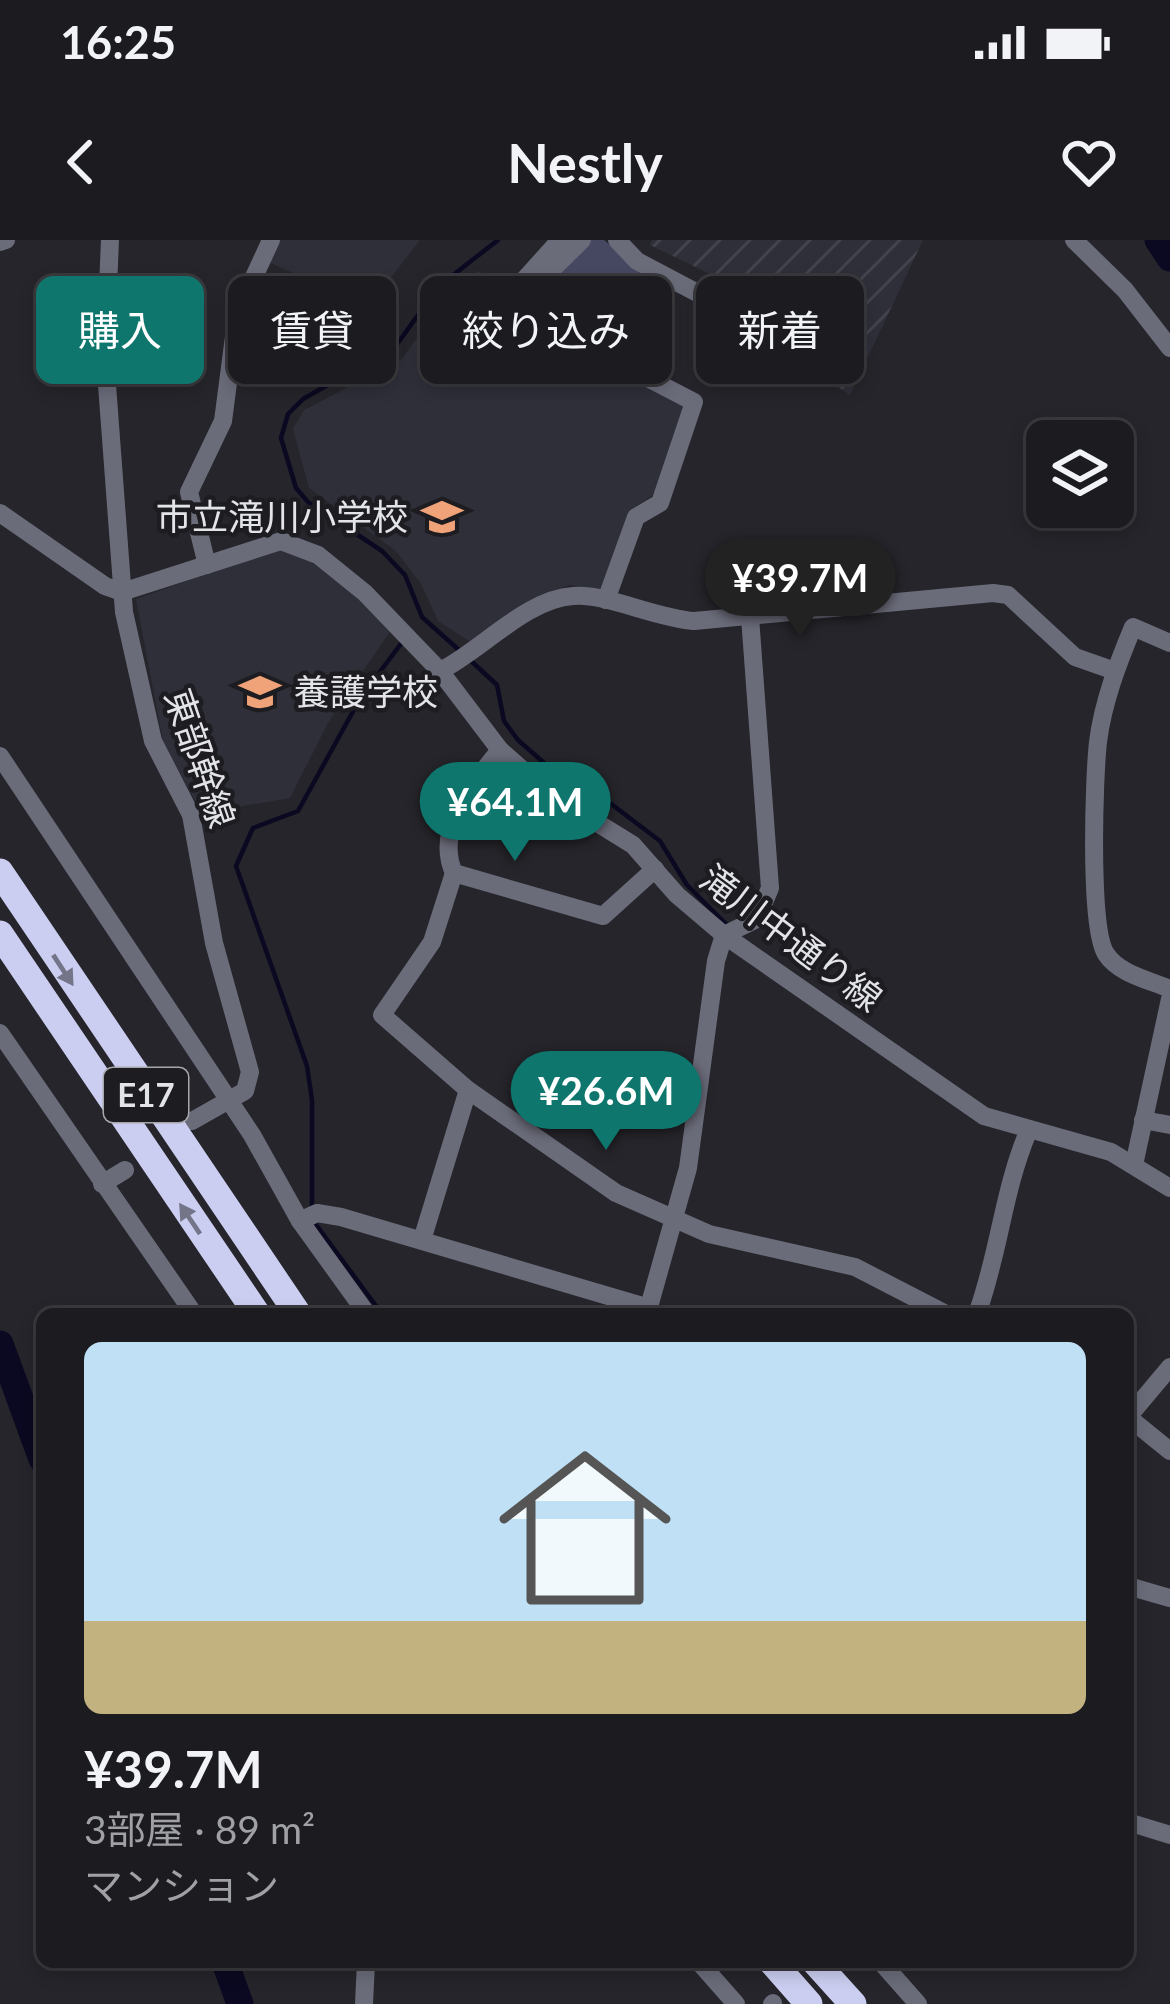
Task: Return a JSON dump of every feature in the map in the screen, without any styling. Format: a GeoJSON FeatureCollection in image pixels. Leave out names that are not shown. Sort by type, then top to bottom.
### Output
{"type":"FeatureCollection","features":[{"type":"Feature","properties":{"kind":"highway","name":"E17"},"geometry":{"type":"LineString","coordinates":[[0,872],[294,1308]]}},
{"type":"Feature","properties":{"kind":"highway","name":"E17"},"geometry":{"type":"LineString","coordinates":[[0,934],[253,1308]]}},
{"type":"Feature","properties":{"kind":"highway"},"geometry":{"type":"LineString","coordinates":[[777,1968],[809,2004]]}},
{"type":"Feature","properties":{"kind":"highway"},"geometry":{"type":"LineString","coordinates":[[820,1968],[853,2004]]}},
{"type":"Feature","properties":{"kind":"street","name":"東部幹線"},"geometry":{"type":"LineString","coordinates":[[110,240],[104,341],[122,592],[153,741],[191,815],[214,943],[248,1062],[245,1091],[230,1100]]}},
{"type":"Feature","properties":{"kind":"street"},"geometry":{"type":"LineString","coordinates":[[206,565],[189,492],[223,421],[237,314],[271,240]]}},
{"type":"Feature","properties":{"kind":"street"},"geometry":{"type":"LineString","coordinates":[[528,276],[560,240]]}},
{"type":"Feature","properties":{"kind":"street"},"geometry":{"type":"LineString","coordinates":[[545,276],[582,240]]}},
{"type":"Feature","properties":{"kind":"street"},"geometry":{"type":"LineString","coordinates":[[616,240],[637,261],[696,292]]}},
{"type":"Feature","properties":{"kind":"street"},"geometry":{"type":"LineString","coordinates":[[1074,240],[1125,290],[1170,348]]}},
{"type":"Feature","properties":{"kind":"street"},"geometry":{"type":"LineString","coordinates":[[606,600],[636,517],[660,503],[694,402],[659,384]]}},
{"type":"Feature","properties":{"kind":"street"},"geometry":{"type":"LineString","coordinates":[[0,513],[105,586],[122,592]]}},
{"type":"Feature","properties":{"kind":"street","name":"滝川中通り線"},"geometry":{"type":"LineString","coordinates":[[122,592],[281,541],[302,546],[410,636],[500,750],[549,793],[633,845],[724,935],[952,1098],[1028,1132],[1082,1142],[1134,1165],[1170,1188]]}},
{"type":"Feature","properties":{"kind":"street"},"geometry":{"type":"LineString","coordinates":[[440,671],[537,607],[572,596],[606,600],[658,618],[750,617],[1008,595],[1075,657],[1115,671]]}},
{"type":"Feature","properties":{"kind":"street"},"geometry":{"type":"LineString","coordinates":[[649,1308],[675,1223],[724,935],[757,919],[770,888],[750,617]]}},
{"type":"Feature","properties":{"kind":"street"},"geometry":{"type":"LineString","coordinates":[[1170,643],[1133,627],[1115,671],[1098,742],[1100,939],[1107,956],[1125,971],[1170,989]]}},
{"type":"Feature","properties":{"kind":"street"},"geometry":{"type":"LineString","coordinates":[[500,750],[454,818],[448,846],[454,874],[432,942],[382,1016],[468,1090],[616,1193],[675,1223],[855,1267],[934,1308]]}},
{"type":"Feature","properties":{"kind":"street"},"geometry":{"type":"LineString","coordinates":[[0,756],[110,929],[308,1217],[363,1308]]}},
{"type":"Feature","properties":{"kind":"street"},"geometry":{"type":"LineString","coordinates":[[454,874],[603,916],[656,869]]}},
{"type":"Feature","properties":{"kind":"street"},"geometry":{"type":"LineString","coordinates":[[1134,1165],[1170,999]]}},
{"type":"Feature","properties":{"kind":"street"},"geometry":{"type":"LineString","coordinates":[[0,1033],[190,1308]]}},
{"type":"Feature","properties":{"kind":"street"},"geometry":{"type":"LineString","coordinates":[[422,1240],[468,1090]]}},
{"type":"Feature","properties":{"kind":"street"},"geometry":{"type":"LineString","coordinates":[[192,1121],[230,1100]]}},
{"type":"Feature","properties":{"kind":"street"},"geometry":{"type":"LineString","coordinates":[[1143,1120],[1170,1125]]}},
{"type":"Feature","properties":{"kind":"street"},"geometry":{"type":"LineString","coordinates":[[979,1308],[995,1266],[1010,1174],[1028,1132]]}},
{"type":"Feature","properties":{"kind":"street"},"geometry":{"type":"LineString","coordinates":[[102,1184],[125,1170]]}},
{"type":"Feature","properties":{"kind":"street"},"geometry":{"type":"LineString","coordinates":[[308,1217],[422,1240],[638,1308]]}},
{"type":"Feature","properties":{"kind":"street"},"geometry":{"type":"LineString","coordinates":[[1134,1410],[1170,1367]]}},
{"type":"Feature","properties":{"kind":"street"},"geometry":{"type":"LineString","coordinates":[[1134,1422],[1170,1451]]}},
{"type":"Feature","properties":{"kind":"street"},"geometry":{"type":"LineString","coordinates":[[1134,1588],[1170,1598]]}},
{"type":"Feature","properties":{"kind":"street"},"geometry":{"type":"LineString","coordinates":[[1134,1824],[1170,1835]]}},
{"type":"Feature","properties":{"kind":"street"},"geometry":{"type":"LineString","coordinates":[[364,2004],[366,1968]]}},
{"type":"Feature","properties":{"kind":"street"},"geometry":{"type":"LineString","coordinates":[[704,1968],[736,2004]]}},
{"type":"Feature","properties":{"kind":"street"},"geometry":{"type":"LineString","coordinates":[[886,1968],[918,2004]]}},
{"type":"Feature","properties":{"kind":"shaded area"},"geometry":{"type":"Polygon","coordinates":[[[280,240],[420,240],[392,276],[300,276],[268,262],[280,240]]]}},
{"type":"Feature","properties":{"kind":"shaded area"},"geometry":{"type":"Polygon","coordinates":[[[587,240],[604,240],[640,271],[637,276],[550,276],[587,240]]]}},
{"type":"Feature","properties":{"kind":"shaded area"},"geometry":{"type":"Polygon","coordinates":[[[652,240],[923,240],[864,365],[864,276],[714,276],[650,245],[652,240]]]}},
{"type":"Feature","properties":{"kind":"shaded area"},"geometry":{"type":"Polygon","coordinates":[[[420,334],[420,384],[649,384],[686,406],[658,492],[631,509],[605,591],[569,585],[545,594],[472,643],[438,621],[421,584],[396,551],[309,488],[293,429],[304,410],[354,384],[396,384],[396,362],[420,334]]]}},
{"type":"Feature","properties":{"kind":"shaded area"},"geometry":{"type":"Polygon","coordinates":[[[833,384],[855,384],[850,395],[833,384]]]}},
{"type":"Feature","properties":{"kind":"shaded area"},"geometry":{"type":"Polygon","coordinates":[[[281,548],[310,560],[393,627],[328,723],[290,798],[202,813],[163,742],[136,599],[281,548]]]}},
{"type":"Feature","properties":{"kind":"waterway"},"geometry":{"type":"LineString","coordinates":[[460,651],[422,617],[405,575],[382,551],[308,502],[296,488],[281,438],[288,414],[303,399],[395,347],[439,286],[498,240]]}},
{"type":"Feature","properties":{"kind":"waterway"},"geometry":{"type":"LineString","coordinates":[[1158,240],[1170,258]]}},
{"type":"Feature","properties":{"kind":"waterway"},"geometry":{"type":"LineString","coordinates":[[312,1211],[312,1100],[307,1066],[236,866],[253,828],[298,811],[361,697],[403,641]]}},
{"type":"Feature","properties":{"kind":"waterway"},"geometry":{"type":"LineString","coordinates":[[469,659],[497,685],[504,721],[518,740],[560,777],[602,797],[660,841],[687,885],[728,926]]}},
{"type":"Feature","properties":{"kind":"waterway"},"geometry":{"type":"LineString","coordinates":[[314,1222],[378,1308]]}},
{"type":"Feature","properties":{"kind":"waterway"},"geometry":{"type":"LineString","coordinates":[[0,1344],[36,1443]]}},
{"type":"Feature","properties":{"kind":"waterway"},"geometry":{"type":"LineString","coordinates":[[227,1968],[240,2004]]}},
{"type":"Feature","properties":{"kind":"place","name":"市立滝川小学校"},"geometry":{"type":"Point","coordinates":[442,517]}},
{"type":"Feature","properties":{"kind":"place","name":"養護学校"},"geometry":{"type":"Point","coordinates":[260,692]}}]}
